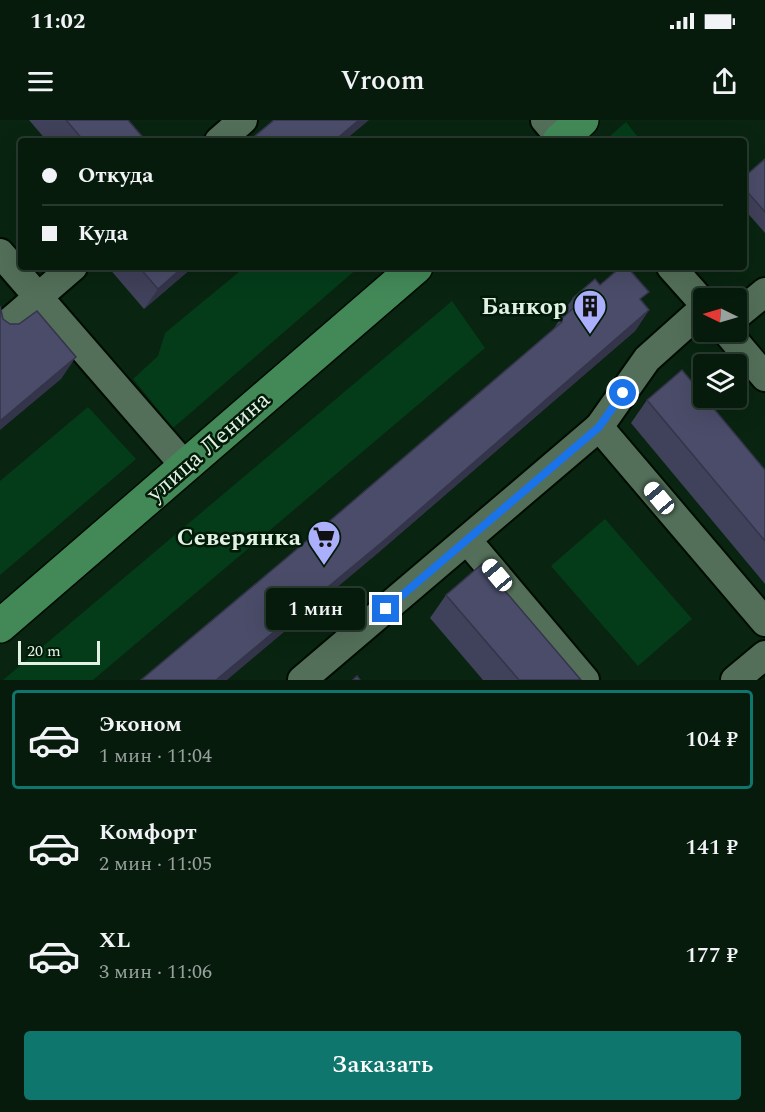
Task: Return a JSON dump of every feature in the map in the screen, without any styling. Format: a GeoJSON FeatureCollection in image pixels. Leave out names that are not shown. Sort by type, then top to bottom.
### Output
{"type":"FeatureCollection","features":[{"type":"Feature","properties":{"kind":"main road","name":"улица Ленина"},"geometry":{"type":"LineString","coordinates":[[0,626],[413,270]]}},
{"type":"Feature","properties":{"kind":"street"},"geometry":{"type":"LineString","coordinates":[[222,138],[243,120]]}},
{"type":"Feature","properties":{"kind":"street"},"geometry":{"type":"LineString","coordinates":[[0,253],[184,466]]}},
{"type":"Feature","properties":{"kind":"street"},"geometry":{"type":"LineString","coordinates":[[0,330],[70,270]]}},
{"type":"Feature","properties":{"kind":"street"},"geometry":{"type":"LineString","coordinates":[[674,270],[693,293]]}},
{"type":"Feature","properties":{"kind":"street"},"geometry":{"type":"LineString","coordinates":[[747,307],[765,292]]}},
{"type":"Feature","properties":{"kind":"street"},"geometry":{"type":"LineString","coordinates":[[302,680],[599,427],[647,359],[693,316]]}},
{"type":"Feature","properties":{"kind":"street"},"geometry":{"type":"LineString","coordinates":[[735,342],[765,377]]}},
{"type":"Feature","properties":{"kind":"street"},"geometry":{"type":"LineString","coordinates":[[599,427],[765,622]]}},
{"type":"Feature","properties":{"kind":"street"},"geometry":{"type":"LineString","coordinates":[[467,540],[585,680]]}},
{"type":"Feature","properties":{"kind":"street"},"geometry":{"type":"LineString","coordinates":[[735,680],[765,655]]}},
{"type":"Feature","properties":{"kind":"green space"},"geometry":{"type":"Polygon","coordinates":[[[626,122],[639,138],[610,138],[626,122]]]}},
{"type":"Feature","properties":{"kind":"green space"},"geometry":{"type":"Polygon","coordinates":[[[241,270],[356,270],[173,428],[133,379],[158,356],[165,333],[241,270]]]}},
{"type":"Feature","properties":{"kind":"green space"},"geometry":{"type":"Polygon","coordinates":[[[452,301],[485,348],[93,680],[3,680],[452,301]]]}},
{"type":"Feature","properties":{"kind":"green space"},"geometry":{"type":"Polygon","coordinates":[[[88,407],[136,459],[0,575],[0,481],[88,407]]]}},
{"type":"Feature","properties":{"kind":"green space"},"geometry":{"type":"Polygon","coordinates":[[[605,519],[692,619],[638,666],[551,566],[605,519]]]}},
{"type":"Feature","properties":{"kind":"building"},"geometry":{"type":"Polygon","coordinates":[[[66,120],[128,120],[143,138],[81,138],[66,120]]]}},
{"type":"Feature","properties":{"kind":"building"},"geometry":{"type":"Polygon","coordinates":[[[274,120],[359,120],[338,138],[253,138],[274,120]]]}},
{"type":"Feature","properties":{"kind":"building"},"geometry":{"type":"Polygon","coordinates":[[[765,159],[765,212],[747,191],[747,174],[765,159]]]}},
{"type":"Feature","properties":{"kind":"building"},"geometry":{"type":"Polygon","coordinates":[[[142,270],[180,270],[158,289],[142,270]]]}},
{"type":"Feature","properties":{"kind":"building"},"geometry":{"type":"Polygon","coordinates":[[[618,270],[630,270],[649,292],[640,299],[649,310],[387,538],[216,680],[141,680],[562,322],[560,320],[578,304],[573,298],[595,279],[600,285],[618,270]]]}},
{"type":"Feature","properties":{"kind":"building"},"geometry":{"type":"Polygon","coordinates":[[[0,306],[3,319],[10,324],[19,324],[37,311],[76,357],[0,421],[0,306]]]}},
{"type":"Feature","properties":{"kind":"building"},"geometry":{"type":"Polygon","coordinates":[[[682,370],[693,383],[693,408],[713,408],[765,470],[765,541],[647,400],[682,370]]]}},
{"type":"Feature","properties":{"kind":"building"},"geometry":{"type":"Polygon","coordinates":[[[482,564],[581,680],[519,680],[446,595],[482,564]]]}},
{"type":"Feature","properties":{"kind":"place","name":"Банкор"},"geometry":{"type":"Point","coordinates":[590,335]}},
{"type":"Feature","properties":{"kind":"place","name":"Северянка"},"geometry":{"type":"Point","coordinates":[324,566]}},
{"type":"Feature","properties":{"kind":"route"},"geometry":{"type":"LineString","coordinates":[[386,609],[599,427],[623,393]]}}]}
